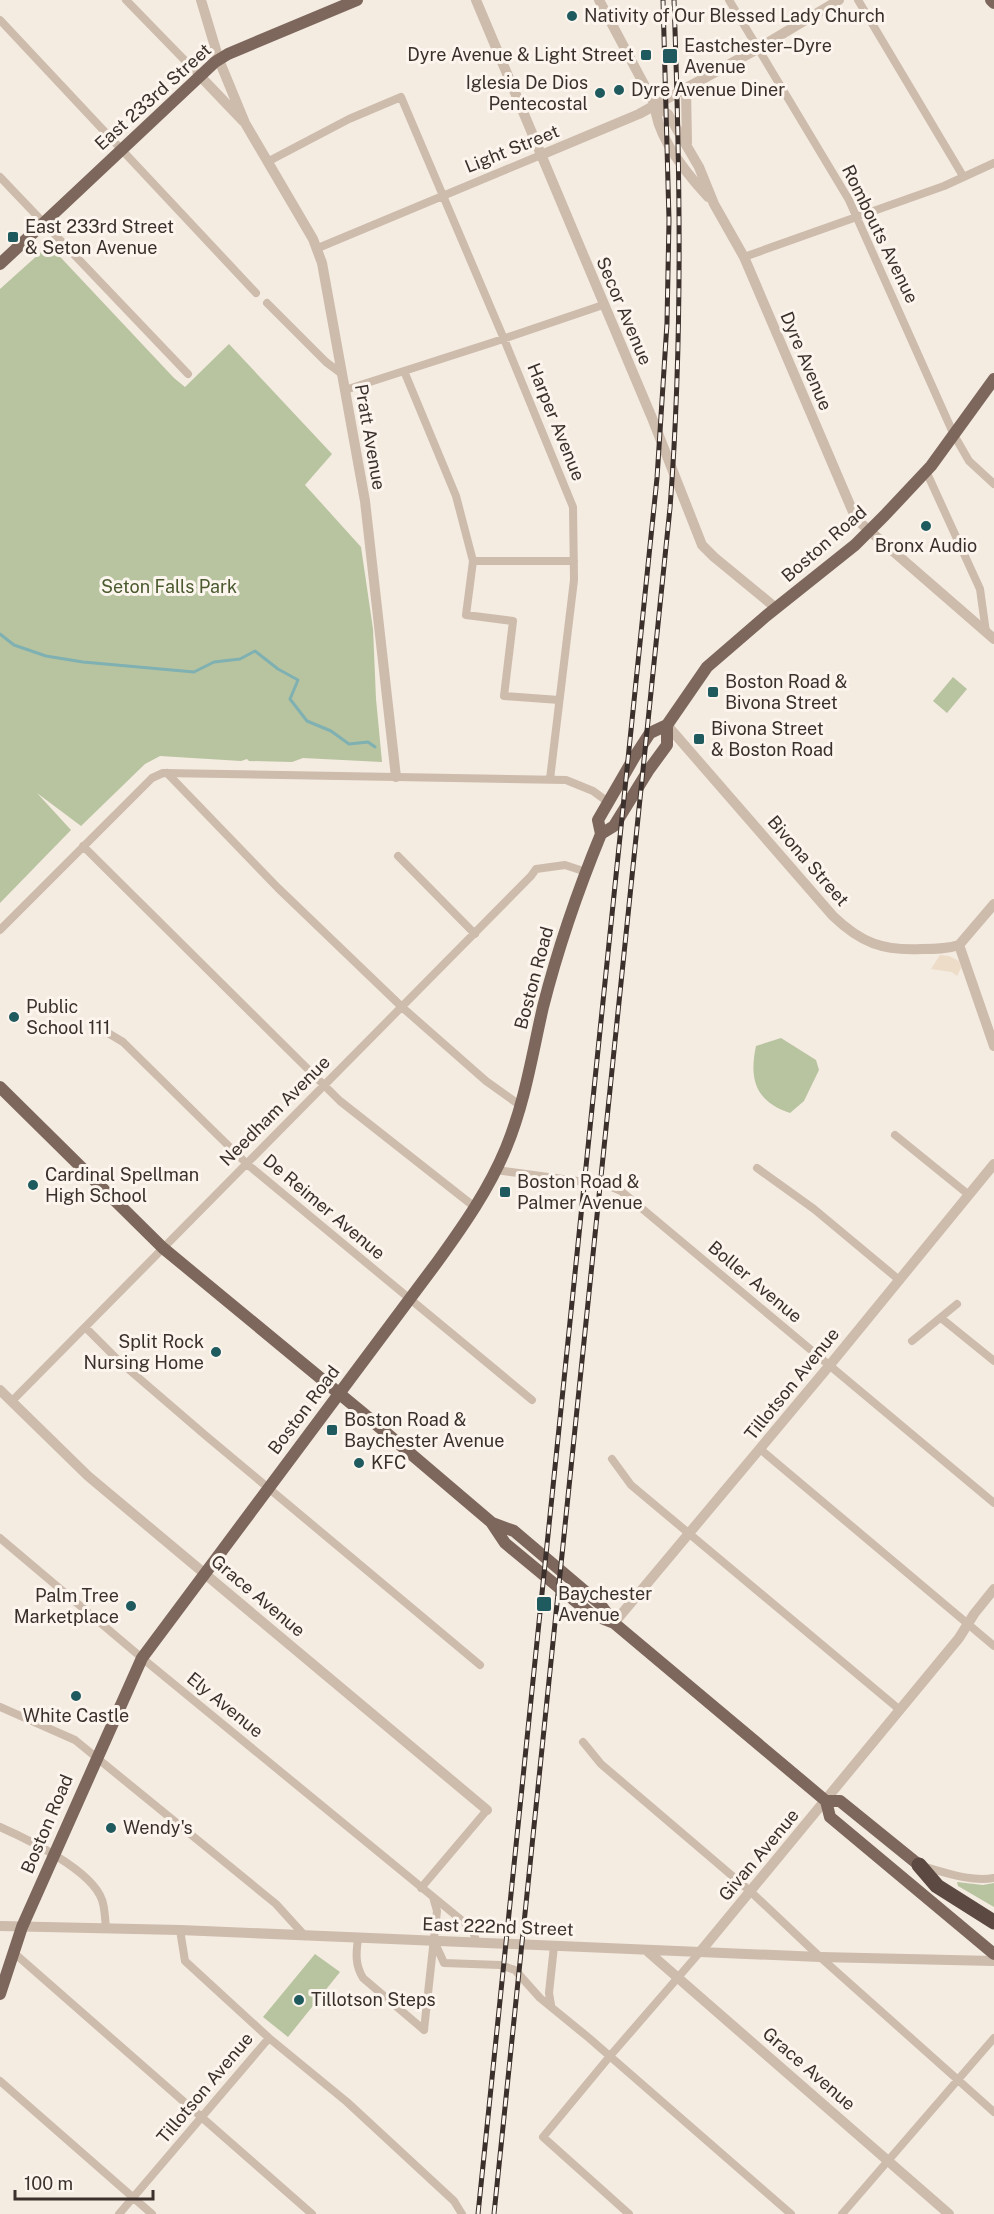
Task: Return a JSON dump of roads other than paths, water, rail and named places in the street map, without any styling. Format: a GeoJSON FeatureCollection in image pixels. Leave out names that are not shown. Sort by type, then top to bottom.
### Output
{"type":"FeatureCollection","features":[{"type":"Feature","properties":{"kind":"highway"},"geometry":{"type":"LineString","coordinates":[[919,1865],[937,1886],[994,1922]]}},
{"type":"Feature","properties":{"kind":"main road","name":"East 233rd Street"},"geometry":{"type":"LineString","coordinates":[[0,264],[219,60],[235,51],[357,0]]}},
{"type":"Feature","properties":{"kind":"main road","name":"Boston Road"},"geometry":{"type":"LineString","coordinates":[[0,1994],[22,1927],[142,1658],[476,1208],[496,1170],[521,1106],[557,956],[601,834],[598,820],[650,733],[667,725],[707,667],[855,545],[926,471],[994,379]]}},
{"type":"Feature","properties":{"kind":"main road","name":"Boston Road"},"geometry":{"type":"LineString","coordinates":[[601,834],[614,826],[667,745],[667,725]]}},
{"type":"Feature","properties":{"kind":"main road"},"geometry":{"type":"LineString","coordinates":[[0,1087],[164,1248],[491,1522],[505,1543],[591,1614],[614,1623],[826,1801],[830,1817],[994,1954]]}},
{"type":"Feature","properties":{"kind":"main road"},"geometry":{"type":"LineString","coordinates":[[826,1801],[840,1801],[919,1865]]}},
{"type":"Feature","properties":{"kind":"street"},"geometry":{"type":"LineString","coordinates":[[126,0],[200,76]]}},
{"type":"Feature","properties":{"kind":"street","name":"Pratt Avenue"},"geometry":{"type":"LineString","coordinates":[[201,0],[219,60],[245,123],[318,248],[322,263],[365,501],[396,777]]}},
{"type":"Feature","properties":{"kind":"street","name":"Secor Avenue"},"geometry":{"type":"LineString","coordinates":[[476,0],[652,418],[702,544],[714,557],[776,608]]}},
{"type":"Feature","properties":{"kind":"street","name":"Dyre Avenue"},"geometry":{"type":"LineString","coordinates":[[599,0],[655,105],[657,122],[688,175],[714,204]]}},
{"type":"Feature","properties":{"kind":"street","name":"Rombouts Avenue"},"geometry":{"type":"LineString","coordinates":[[729,0],[858,218],[954,435],[969,461],[994,484]]}},
{"type":"Feature","properties":{"kind":"street","name":"Light Street"},"geometry":{"type":"LineString","coordinates":[[318,248],[655,105],[759,48],[839,0]]}},
{"type":"Feature","properties":{"kind":"street"},"geometry":{"type":"LineString","coordinates":[[858,0],[963,176]]}},
{"type":"Feature","properties":{"kind":"street"},"geometry":{"type":"LineString","coordinates":[[0,20],[256,293]]}},
{"type":"Feature","properties":{"kind":"street","name":"Pratt Avenue"},"geometry":{"type":"LineString","coordinates":[[200,76],[245,123]]}},
{"type":"Feature","properties":{"kind":"street"},"geometry":{"type":"LineString","coordinates":[[686,89],[687,147]]}},
{"type":"Feature","properties":{"kind":"street","name":"Harper Avenue"},"geometry":{"type":"LineString","coordinates":[[269,161],[323,131],[401,97],[570,499],[574,518],[574,580],[550,779]]}},
{"type":"Feature","properties":{"kind":"street","name":"Dyre Avenue"},"geometry":{"type":"LineString","coordinates":[[655,105],[668,114],[699,167],[714,204],[744,257],[856,519],[990,636]]}},
{"type":"Feature","properties":{"kind":"street"},"geometry":{"type":"LineString","coordinates":[[744,257],[944,186],[994,163]]}},
{"type":"Feature","properties":{"kind":"street"},"geometry":{"type":"LineString","coordinates":[[0,177],[188,374]]}},
{"type":"Feature","properties":{"kind":"street"},"geometry":{"type":"LineString","coordinates":[[267,303],[326,362],[342,374]]}},
{"type":"Feature","properties":{"kind":"street"},"geometry":{"type":"LineString","coordinates":[[345,390],[504,339],[603,304]]}},
{"type":"Feature","properties":{"kind":"street"},"geometry":{"type":"LineString","coordinates":[[404,372],[456,496],[473,561],[466,615],[513,621],[504,696],[559,700]]}},
{"type":"Feature","properties":{"kind":"street"},"geometry":{"type":"LineString","coordinates":[[926,471],[980,589],[990,636]]}},
{"type":"Feature","properties":{"kind":"street"},"geometry":{"type":"LineString","coordinates":[[473,561],[574,561]]}},
{"type":"Feature","properties":{"kind":"street","name":"Bivona Street"},"geometry":{"type":"LineString","coordinates":[[667,725],[833,916],[854,934],[864,940],[889,948],[906,950],[949,948],[960,945]]}},
{"type":"Feature","properties":{"kind":"street"},"geometry":{"type":"LineString","coordinates":[[167,773],[278,888],[403,1008],[486,1081],[521,1106]]}},
{"type":"Feature","properties":{"kind":"street"},"geometry":{"type":"LineString","coordinates":[[0,930],[152,778],[167,773],[566,780],[582,785],[608,802]]}},
{"type":"Feature","properties":{"kind":"street"},"geometry":{"type":"LineString","coordinates":[[83,846],[323,1086],[476,1208]]}},
{"type":"Feature","properties":{"kind":"street"},"geometry":{"type":"LineString","coordinates":[[398,856],[476,934]]}},
{"type":"Feature","properties":{"kind":"street","name":"Needham Avenue"},"geometry":{"type":"LineString","coordinates":[[12,1401],[476,934],[536,869],[565,866],[586,872]]}},
{"type":"Feature","properties":{"kind":"street"},"geometry":{"type":"LineString","coordinates":[[994,904],[960,945],[994,1046]]}},
{"type":"Feature","properties":{"kind":"street","name":"De Reimer Avenue"},"geometry":{"type":"LineString","coordinates":[[103,1030],[123,1042],[247,1164],[532,1401]]}},
{"type":"Feature","properties":{"kind":"street"},"geometry":{"type":"LineString","coordinates":[[895,1135],[969,1195]]}},
{"type":"Feature","properties":{"kind":"street","name":"Tillotson Avenue"},"geometry":{"type":"LineString","coordinates":[[614,1623],[994,1164]]}},
{"type":"Feature","properties":{"kind":"street"},"geometry":{"type":"LineString","coordinates":[[757,1168],[814,1209],[898,1279]]}},
{"type":"Feature","properties":{"kind":"street","name":"Boller Avenue"},"geometry":{"type":"LineString","coordinates":[[496,1170],[607,1185],[621,1191],[994,1503]]}},
{"type":"Feature","properties":{"kind":"street"},"geometry":{"type":"LineString","coordinates":[[912,1341],[957,1304]]}},
{"type":"Feature","properties":{"kind":"street"},"geometry":{"type":"LineString","coordinates":[[941,1318],[994,1361]]}},
{"type":"Feature","properties":{"kind":"street"},"geometry":{"type":"LineString","coordinates":[[85,1327],[119,1361],[268,1489],[480,1665]]}},
{"type":"Feature","properties":{"kind":"street"},"geometry":{"type":"LineString","coordinates":[[0,1390],[12,1401]]}},
{"type":"Feature","properties":{"kind":"street","name":"Grace Avenue"},"geometry":{"type":"LineString","coordinates":[[12,1401],[88,1476],[488,1809]]}},
{"type":"Feature","properties":{"kind":"street"},"geometry":{"type":"LineString","coordinates":[[760,1449],[994,1646]]}},
{"type":"Feature","properties":{"kind":"street"},"geometry":{"type":"LineString","coordinates":[[612,1459],[631,1485],[900,1710]]}},
{"type":"Feature","properties":{"kind":"street","name":"Ely Avenue"},"geometry":{"type":"LineString","coordinates":[[0,1538],[471,1929],[477,1943]]}},
{"type":"Feature","properties":{"kind":"street","name":"Givan Avenue"},"geometry":{"type":"LineString","coordinates":[[629,2214],[543,2137],[826,1801],[959,1638],[994,1589]]}},
{"type":"Feature","properties":{"kind":"street"},"geometry":{"type":"LineString","coordinates":[[0,1707],[75,1740],[276,1904],[306,1936]]}},
{"type":"Feature","properties":{"kind":"street"},"geometry":{"type":"LineString","coordinates":[[583,1742],[601,1764],[750,1891],[820,1957],[994,2112]]}},
{"type":"Feature","properties":{"kind":"street"},"geometry":{"type":"LineString","coordinates":[[421,1888],[488,1809]]}},
{"type":"Feature","properties":{"kind":"street"},"geometry":{"type":"LineString","coordinates":[[0,1827],[30,1840],[74,1868],[95,1887],[102,1899],[106,1928]]}},
{"type":"Feature","properties":{"kind":"street"},"geometry":{"type":"LineString","coordinates":[[919,1865],[958,1877],[994,1878]]}},
{"type":"Feature","properties":{"kind":"street"},"geometry":{"type":"LineString","coordinates":[[358,1939],[356,1957],[358,1970],[363,1978],[424,2030],[437,1911],[432,1896]]}},
{"type":"Feature","properties":{"kind":"street","name":"East 222nd Street"},"geometry":{"type":"LineString","coordinates":[[0,1926],[180,1930],[820,1957],[994,1961]]}},
{"type":"Feature","properties":{"kind":"street"},"geometry":{"type":"LineString","coordinates":[[180,1930],[185,1961],[269,2038],[347,2102],[453,2201],[462,2214]]}},
{"type":"Feature","properties":{"kind":"street"},"geometry":{"type":"LineString","coordinates":[[434,1941],[444,1963],[500,1965],[515,1970],[540,1998],[551,2005],[791,2214]]}},
{"type":"Feature","properties":{"kind":"street"},"geometry":{"type":"LineString","coordinates":[[551,2005],[549,1993],[554,1946]]}},
{"type":"Feature","properties":{"kind":"street","name":"Grace Avenue"},"geometry":{"type":"LineString","coordinates":[[646,1950],[949,2214]]}},
{"type":"Feature","properties":{"kind":"street"},"geometry":{"type":"LineString","coordinates":[[13,1952],[312,2214]]}},
{"type":"Feature","properties":{"kind":"street","name":"Tillotson Avenue"},"geometry":{"type":"LineString","coordinates":[[119,2214],[269,2038]]}},
{"type":"Feature","properties":{"kind":"street"},"geometry":{"type":"LineString","coordinates":[[843,2214],[994,2038]]}},
{"type":"Feature","properties":{"kind":"street"},"geometry":{"type":"LineString","coordinates":[[0,2081],[152,2214]]}},
{"type":"Feature","properties":{"kind":"waterway"},"geometry":{"type":"LineString","coordinates":[[0,634],[14,645],[46,656],[83,662],[194,672],[214,662],[240,659],[255,651],[278,669],[298,680],[290,699],[307,721],[331,731],[349,744],[368,742],[375,747]]}},
{"type":"Feature","properties":{"kind":"railway"},"geometry":{"type":"LineString","coordinates":[[478,2214],[657,478],[667,323],[669,220],[663,0]]}},
{"type":"Feature","properties":{"kind":"railway"},"geometry":{"type":"LineString","coordinates":[[494,2214],[670,508],[679,318],[678,127],[674,0]]}},
{"type":"Feature","properties":{"kind":"place","name":"Nativity of Our Blessed Lady Church"},"geometry":{"type":"Point","coordinates":[572,16]}},
{"type":"Feature","properties":{"kind":"place","name":"Dyre Avenue & Light Street"},"geometry":{"type":"Point","coordinates":[646,55]}},
{"type":"Feature","properties":{"kind":"place","name":"Eastchester–Dyre Avenue"},"geometry":{"type":"Point","coordinates":[670,56]}},
{"type":"Feature","properties":{"kind":"place","name":"Dyre Avenue Diner"},"geometry":{"type":"Point","coordinates":[619,90]}},
{"type":"Feature","properties":{"kind":"place","name":"Iglesia De Dios Pentecostal"},"geometry":{"type":"Point","coordinates":[600,93]}},
{"type":"Feature","properties":{"kind":"place","name":"East 233rd Street & Seton Avenue"},"geometry":{"type":"Point","coordinates":[13,237]}},
{"type":"Feature","properties":{"kind":"place","name":"Bronx Audio"},"geometry":{"type":"Point","coordinates":[926,526]}},
{"type":"Feature","properties":{"kind":"place","name":"Boston Road & Bivona Street"},"geometry":{"type":"Point","coordinates":[713,692]}},
{"type":"Feature","properties":{"kind":"place","name":"Bivona Street & Boston Road"},"geometry":{"type":"Point","coordinates":[699,739]}},
{"type":"Feature","properties":{"kind":"place","name":"Public School 111"},"geometry":{"type":"Point","coordinates":[14,1017]}},
{"type":"Feature","properties":{"kind":"place","name":"Cardinal Spellman High School"},"geometry":{"type":"Point","coordinates":[33,1185]}},
{"type":"Feature","properties":{"kind":"place","name":"Boston Road & Palmer Avenue"},"geometry":{"type":"Point","coordinates":[505,1192]}},
{"type":"Feature","properties":{"kind":"place","name":"Split Rock Nursing Home"},"geometry":{"type":"Point","coordinates":[216,1352]}},
{"type":"Feature","properties":{"kind":"place","name":"Boston Road & Baychester Avenue"},"geometry":{"type":"Point","coordinates":[332,1430]}},
{"type":"Feature","properties":{"kind":"place","name":"KFC"},"geometry":{"type":"Point","coordinates":[359,1463]}},
{"type":"Feature","properties":{"kind":"place","name":"Baychester Avenue"},"geometry":{"type":"Point","coordinates":[544,1604]}},
{"type":"Feature","properties":{"kind":"place","name":"Palm Tree Marketplace"},"geometry":{"type":"Point","coordinates":[131,1606]}},
{"type":"Feature","properties":{"kind":"place","name":"White Castle"},"geometry":{"type":"Point","coordinates":[76,1696]}},
{"type":"Feature","properties":{"kind":"place","name":"Wendy's"},"geometry":{"type":"Point","coordinates":[111,1828]}},
{"type":"Feature","properties":{"kind":"place","name":"Tillotson Steps"},"geometry":{"type":"Point","coordinates":[299,2000]}},
{"type":"Feature","properties":{"kind":"park label","name":"Seton Falls Park"},"geometry":{"type":"Point","coordinates":[169,587]}}]}
